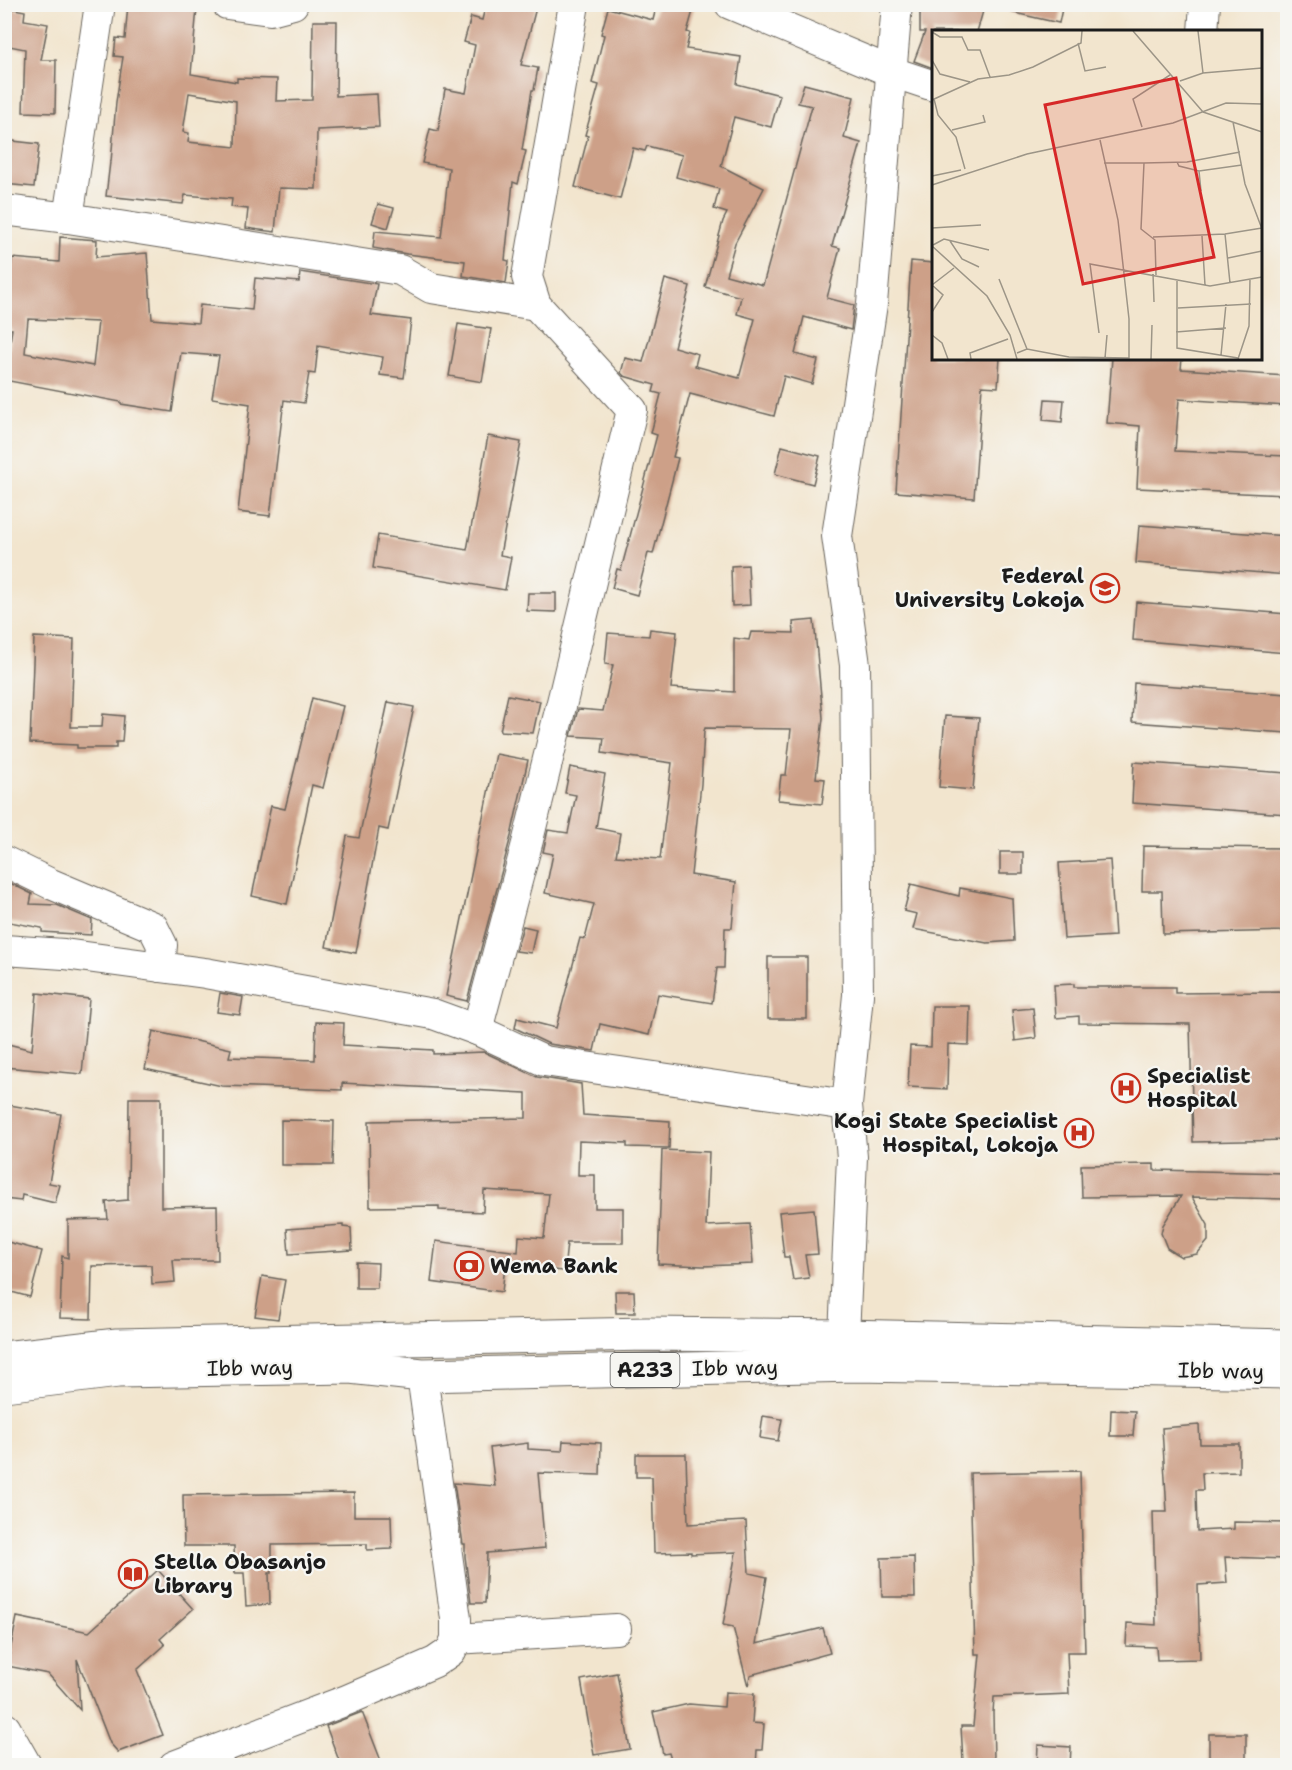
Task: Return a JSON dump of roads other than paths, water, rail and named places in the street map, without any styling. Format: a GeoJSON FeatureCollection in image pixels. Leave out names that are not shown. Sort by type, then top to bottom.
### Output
{"type":"FeatureCollection","features":[{"type":"Feature","properties":{"kind":"main road","name":"A233"},"geometry":{"type":"LineString","coordinates":[[4,1358],[117,1345],[647,1334],[1287,1346]]}},
{"type":"Feature","properties":{"kind":"main road","name":"Ibb way"},"geometry":{"type":"LineString","coordinates":[[4,1385],[118,1371],[350,1367],[422,1375],[856,1365],[1287,1372]]}},
{"type":"Feature","properties":{"kind":"main road"},"geometry":{"type":"LineString","coordinates":[[4,1729],[25,1766]]}},
{"type":"Feature","properties":{"kind":"street"},"geometry":{"type":"LineString","coordinates":[[68,218],[100,4]]}},
{"type":"Feature","properties":{"kind":"street"},"geometry":{"type":"LineString","coordinates":[[227,4],[270,10],[293,4]]}},
{"type":"Feature","properties":{"kind":"street"},"geometry":{"type":"LineString","coordinates":[[477,1030],[566,690],[632,410],[536,305],[527,277],[574,4]]}},
{"type":"Feature","properties":{"kind":"street"},"geometry":{"type":"LineString","coordinates":[[730,4],[892,72],[932,86]]}},
{"type":"Feature","properties":{"kind":"street"},"geometry":{"type":"LineString","coordinates":[[844,1336],[852,1157],[847,1105],[858,995],[855,666],[837,536],[872,304],[897,4]]}},
{"type":"Feature","properties":{"kind":"street"},"geometry":{"type":"LineString","coordinates":[[1203,30],[1204,4]]}},
{"type":"Feature","properties":{"kind":"street"},"geometry":{"type":"LineString","coordinates":[[4,210],[400,270],[431,288],[536,305]]}},
{"type":"Feature","properties":{"kind":"street"},"geometry":{"type":"LineString","coordinates":[[4,861],[51,884],[153,927],[162,945],[160,967]]}},
{"type":"Feature","properties":{"kind":"street"},"geometry":{"type":"LineString","coordinates":[[4,950],[64,954],[217,975],[433,1014],[477,1030],[544,1061],[847,1105]]}},
{"type":"Feature","properties":{"kind":"street"},"geometry":{"type":"LineString","coordinates":[[174,1766],[347,1700],[435,1662],[451,1651],[456,1639],[456,1619],[422,1375]]}},
{"type":"Feature","properties":{"kind":"street"},"geometry":{"type":"LineString","coordinates":[[456,1639],[616,1629]]}},
{"type":"Feature","properties":{"kind":"place","name":"Federal University Lokoja"},"geometry":{"type":"Point","coordinates":[1105,588]}},
{"type":"Feature","properties":{"kind":"place","name":"Specialist Hospital"},"geometry":{"type":"Point","coordinates":[1126,1088]}},
{"type":"Feature","properties":{"kind":"place","name":"Kogi State Specialist Hospital, Lokoja"},"geometry":{"type":"Point","coordinates":[1079,1133]}},
{"type":"Feature","properties":{"kind":"place","name":"Wema Bank"},"geometry":{"type":"Point","coordinates":[469,1266]}},
{"type":"Feature","properties":{"kind":"place","name":"Stella Obasanjo Library"},"geometry":{"type":"Point","coordinates":[133,1574]}}]}
